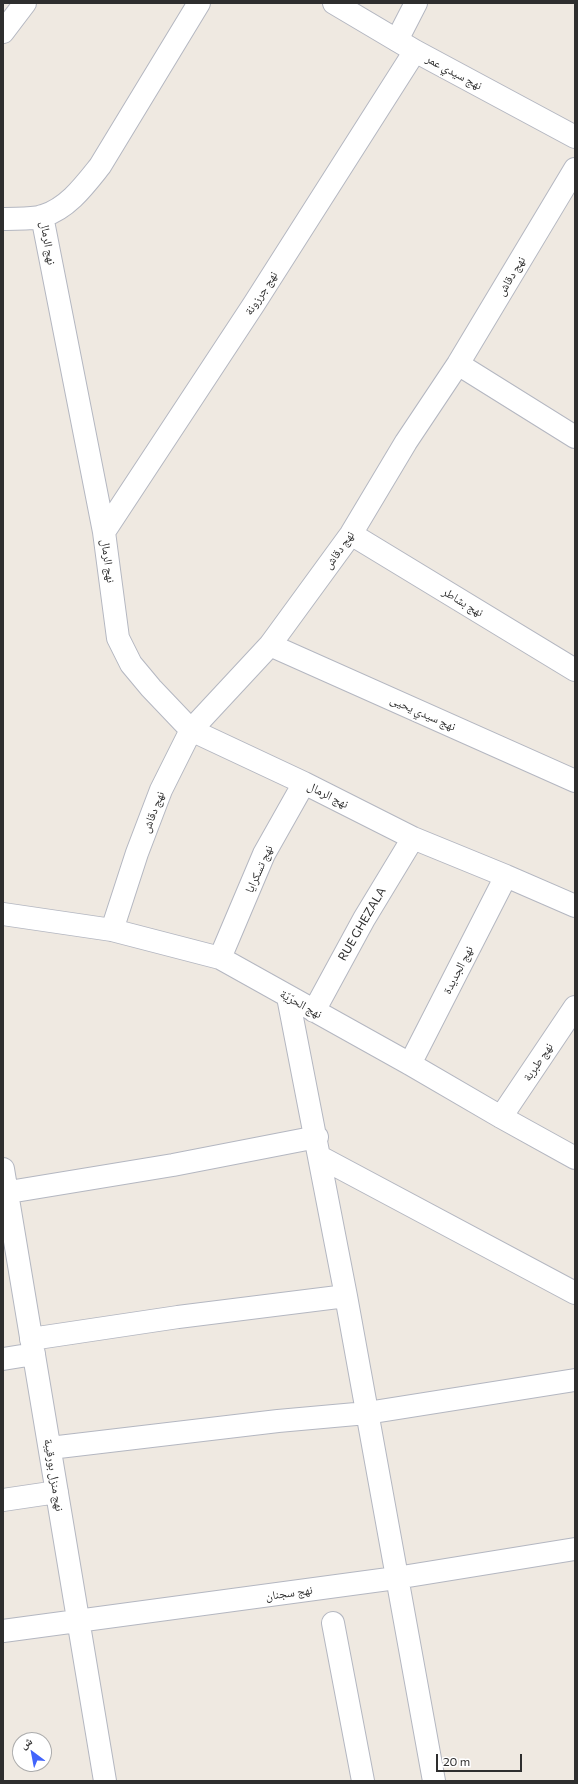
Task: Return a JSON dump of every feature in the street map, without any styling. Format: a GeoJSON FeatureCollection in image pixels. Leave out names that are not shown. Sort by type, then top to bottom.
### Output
{"type":"FeatureCollection","features":[{"type":"Feature","properties":{"kind":"street"},"geometry":{"type":"LineString","coordinates":[[3,32],[24,3]]}},
{"type":"Feature","properties":{"kind":"street","name":"نهج الرمال"},"geometry":{"type":"LineString","coordinates":[[199,3],[100,166],[84,187],[65,205],[42,216],[104,532],[118,638],[131,664],[190,730],[304,783],[413,838],[575,906]]}},
{"type":"Feature","properties":{"kind":"street","name":"نهج سيدي عمر"},"geometry":{"type":"LineString","coordinates":[[334,3],[415,51],[575,137]]}},
{"type":"Feature","properties":{"kind":"street"},"geometry":{"type":"LineString","coordinates":[[396,40],[416,3]]}},
{"type":"Feature","properties":{"kind":"street","name":"نهج جرزونة"},"geometry":{"type":"LineString","coordinates":[[104,532],[249,311],[415,51]]}},
{"type":"Feature","properties":{"kind":"street","name":"نهج دقاش"},"geometry":{"type":"LineString","coordinates":[[112,930],[137,853],[161,790],[190,730],[270,645],[351,534],[406,442],[458,364],[575,169]]}},
{"type":"Feature","properties":{"kind":"street"},"geometry":{"type":"LineString","coordinates":[[3,219],[42,216]]}},
{"type":"Feature","properties":{"kind":"street"},"geometry":{"type":"LineString","coordinates":[[458,364],[575,437]]}},
{"type":"Feature","properties":{"kind":"street","name":"نهج بشاطر"},"geometry":{"type":"LineString","coordinates":[[351,534],[575,670]]}},
{"type":"Feature","properties":{"kind":"street","name":"نهج سيدي يحيى"},"geometry":{"type":"LineString","coordinates":[[270,645],[575,781]]}},
{"type":"Feature","properties":{"kind":"street","name":"نهج تسكرايا"},"geometry":{"type":"LineString","coordinates":[[220,958],[264,854],[304,783]]}},
{"type":"Feature","properties":{"kind":"street","name":"RUE GHEZALA"},"geometry":{"type":"LineString","coordinates":[[314,1012],[364,919],[413,838]]}},
{"type":"Feature","properties":{"kind":"street","name":"نهج الجديدة"},"geometry":{"type":"LineString","coordinates":[[410,1064],[506,876]]}},
{"type":"Feature","properties":{"kind":"street","name":"نهج الحرّيّة"},"geometry":{"type":"LineString","coordinates":[[3,914],[112,930],[220,958],[575,1158]]}},
{"type":"Feature","properties":{"kind":"street"},"geometry":{"type":"LineString","coordinates":[[288,997],[346,1296],[434,1781]]}},
{"type":"Feature","properties":{"kind":"street","name":"نهج طبربة"},"geometry":{"type":"LineString","coordinates":[[501,1117],[572,1019]]}},
{"type":"Feature","properties":{"kind":"street"},"geometry":{"type":"LineString","coordinates":[[5,1192],[173,1164],[318,1147],[575,1293]]}},
{"type":"Feature","properties":{"kind":"street","name":"نهج منزل بورقيبة"},"geometry":{"type":"LineString","coordinates":[[3,1169],[5,1192],[50,1448],[105,1781]]}},
{"type":"Feature","properties":{"kind":"street"},"geometry":{"type":"LineString","coordinates":[[3,1359],[32,1346],[178,1317],[346,1296]]}},
{"type":"Feature","properties":{"kind":"street"},"geometry":{"type":"LineString","coordinates":[[50,1448],[278,1421],[367,1413],[575,1380]]}},
{"type":"Feature","properties":{"kind":"street"},"geometry":{"type":"LineString","coordinates":[[3,1500],[57,1492]]}},
{"type":"Feature","properties":{"kind":"street","name":"نهج سجنان"},"geometry":{"type":"LineString","coordinates":[[3,1631],[396,1578],[575,1549]]}},
{"type":"Feature","properties":{"kind":"street"},"geometry":{"type":"LineString","coordinates":[[333,1623],[363,1781]]}}]}
